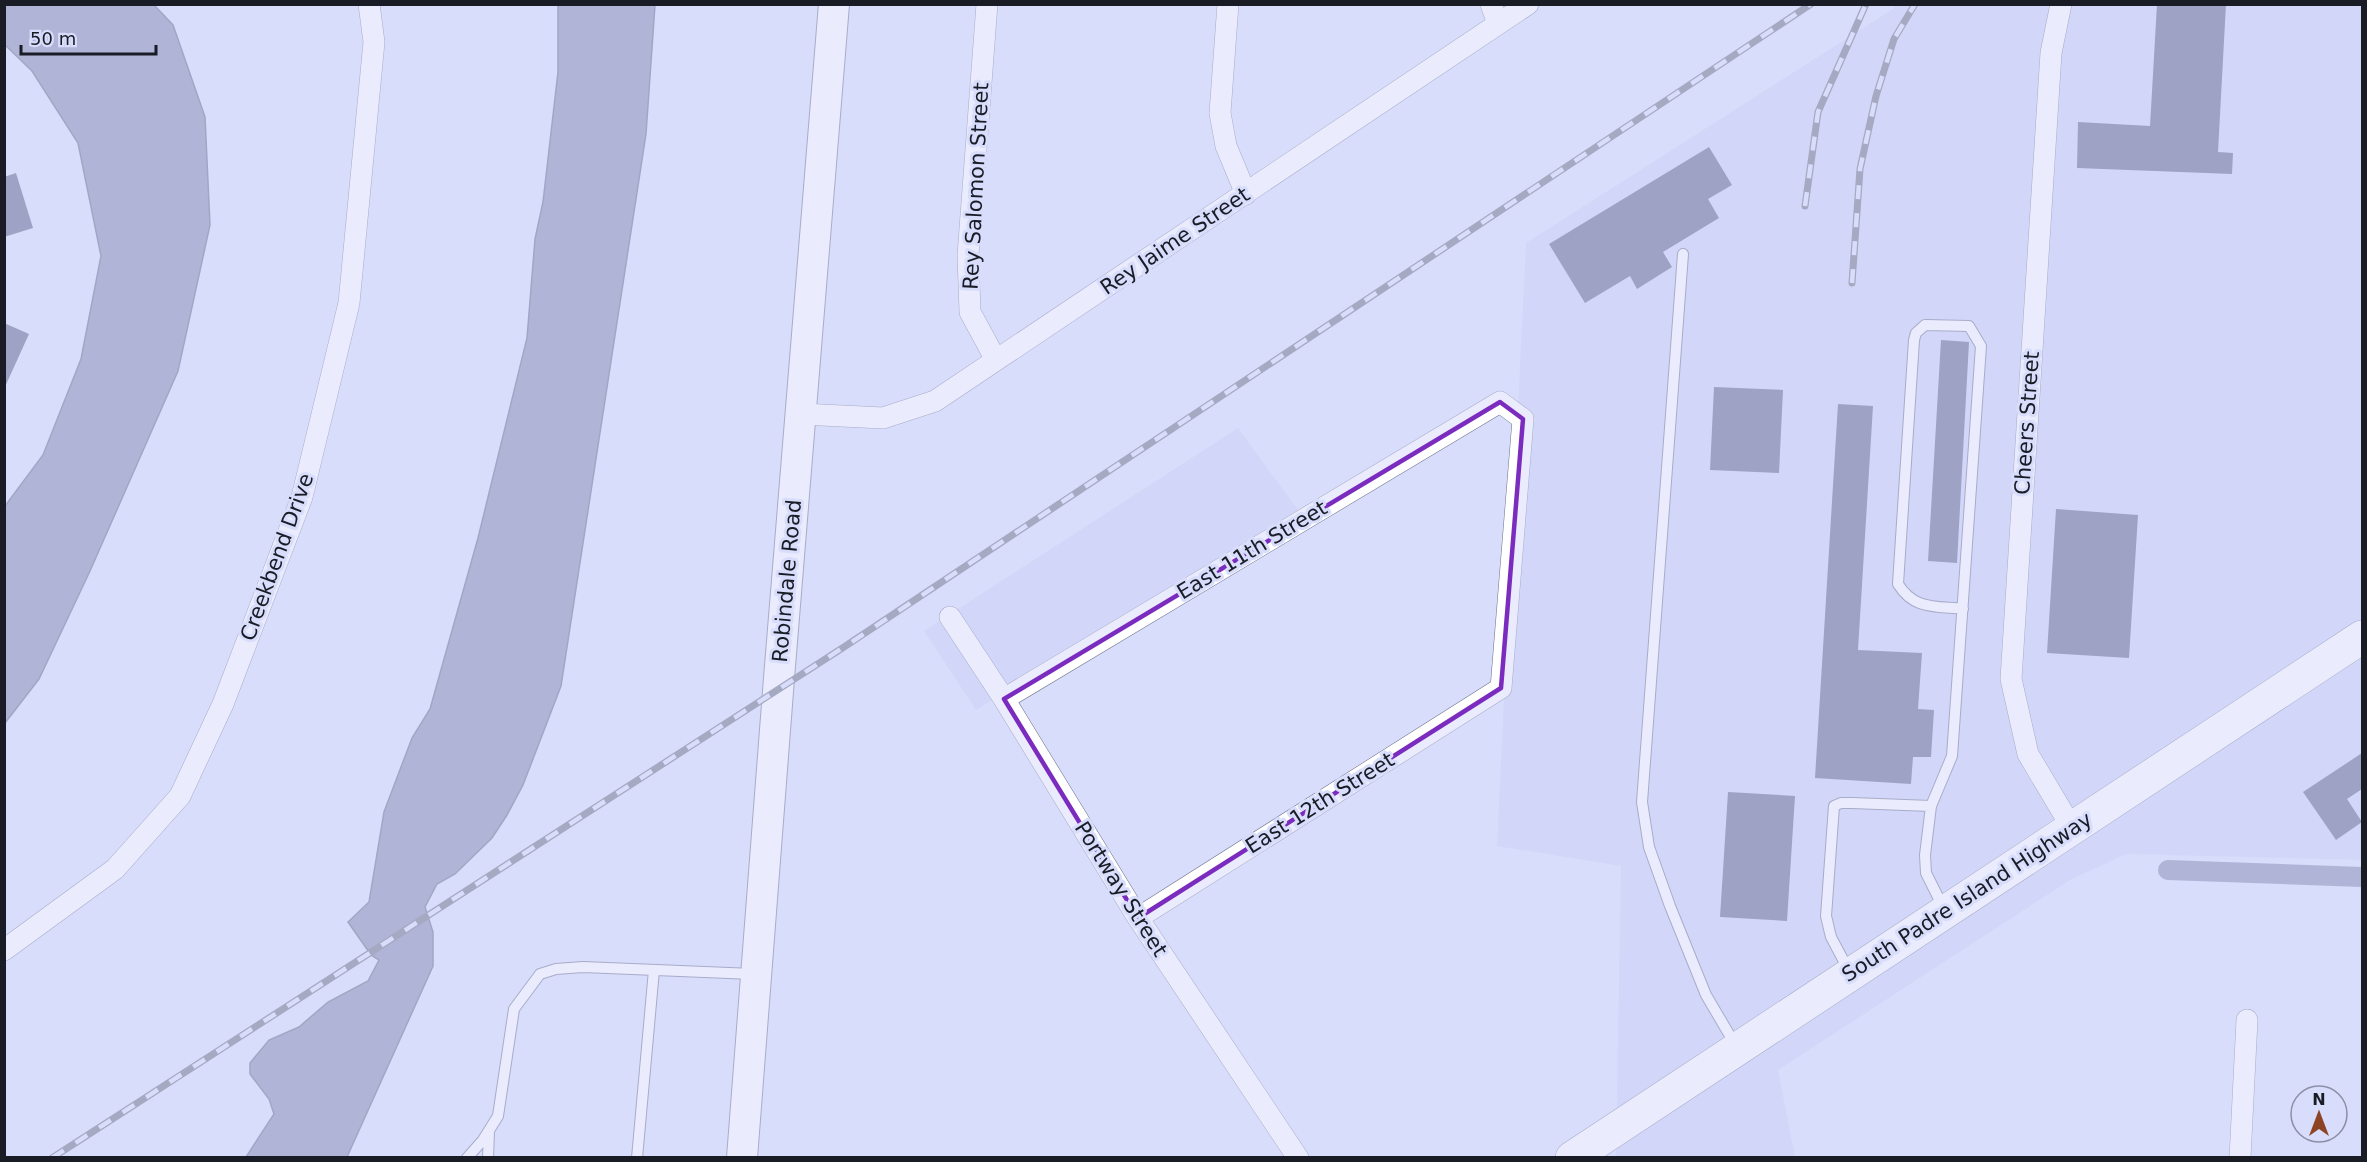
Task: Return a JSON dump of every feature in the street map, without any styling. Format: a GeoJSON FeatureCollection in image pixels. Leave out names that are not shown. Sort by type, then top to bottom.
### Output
{"type":"FeatureCollection","features":[{"type":"Feature","properties":{"kind":"main road","name":"South Padre Island Highway"},"geometry":{"type":"LineString","coordinates":[[1572,1158],[2362,637]]}},
{"type":"Feature","properties":{"kind":"street","name":"Creekbend Drive"},"geometry":{"type":"LineString","coordinates":[[4,950],[115,869],[180,796],[228,693],[302,497],[349,303],[374,42],[369,4]]}},
{"type":"Feature","properties":{"kind":"street","name":"Robindale Road"},"geometry":{"type":"LineString","coordinates":[[742,1158],[782,633],[834,4]]}},
{"type":"Feature","properties":{"kind":"street","name":"Rey Salomon Street"},"geometry":{"type":"LineString","coordinates":[[987,4],[968,255],[970,312],[996,360]]}},
{"type":"Feature","properties":{"kind":"street"},"geometry":{"type":"LineString","coordinates":[[1228,4],[1220,113],[1226,146],[1246,194]]}},
{"type":"Feature","properties":{"kind":"street"},"geometry":{"type":"LineString","coordinates":[[1491,4],[1498,24]]}},
{"type":"Feature","properties":{"kind":"street","name":"Rey Jaime Street"},"geometry":{"type":"LineString","coordinates":[[801,414],[883,418],[935,401],[1528,4]]}},
{"type":"Feature","properties":{"kind":"street","name":"Cheers Street"},"geometry":{"type":"LineString","coordinates":[[2061,4],[2051,53],[2011,679],[2028,754],[2072,828]]}},
{"type":"Feature","properties":{"kind":"street","name":"East 11th Street"},"geometry":{"type":"LineString","coordinates":[[1004,699],[1500,402],[1523,419],[1501,688]]}},
{"type":"Feature","properties":{"kind":"street","name":"Portway Street"},"geometry":{"type":"LineString","coordinates":[[950,617],[1004,699],[1138,918],[1298,1158]]}},
{"type":"Feature","properties":{"kind":"street","name":"East 12th Street"},"geometry":{"type":"LineString","coordinates":[[1138,918],[1501,688]]}},
{"type":"Feature","properties":{"kind":"street"},"geometry":{"type":"LineString","coordinates":[[2240,1158],[2247,1020]]}},
{"type":"Feature","properties":{"kind":"lane"},"geometry":{"type":"LineString","coordinates":[[1683,254],[1642,802],[1649,847],[1670,906],[1706,995],[1737,1048]]}},
{"type":"Feature","properties":{"kind":"lane"},"geometry":{"type":"LineString","coordinates":[[1945,912],[1926,873],[1925,855],[1931,806],[1952,756],[1963,609],[1981,346],[1969,326],[1924,325],[1916,333],[1914,340],[1898,584],[1905,596],[1916,603],[1963,609]]}},
{"type":"Feature","properties":{"kind":"lane"},"geometry":{"type":"LineString","coordinates":[[1851,974],[1830,937],[1826,916],[1834,806],[1841,803],[1852,803],[1931,806]]}},
{"type":"Feature","properties":{"kind":"lane"},"geometry":{"type":"LineString","coordinates":[[467,1158],[498,1116],[514,1009],[540,975],[556,969],[583,967],[756,974]]}},
{"type":"Feature","properties":{"kind":"lane"},"geometry":{"type":"LineString","coordinates":[[637,1158],[654,970]]}},
{"type":"Feature","properties":{"kind":"lane"},"geometry":{"type":"LineString","coordinates":[[488,1158],[489,1130]]}},
{"type":"Feature","properties":{"kind":"highlighted area"},"geometry":{"type":"Polygon","coordinates":[[[1500,402],[1523,419],[1501,688],[1138,918],[1004,699],[1500,402]]]}},
{"type":"Feature","properties":{"kind":"shaded area"},"geometry":{"type":"Polygon","coordinates":[[[5,4],[154,5],[173,25],[205,117],[210,225],[178,371],[90,571],[39,679],[5,723],[5,506],[43,455],[81,359],[101,256],[78,143],[32,71],[5,45],[5,4]]]}},
{"type":"Feature","properties":{"kind":"shaded area"},"geometry":{"type":"Polygon","coordinates":[[[558,5],[655,5],[646,134],[561,686],[523,785],[507,815],[492,838],[455,874],[437,884],[425,907],[433,932],[433,966],[347,1157],[246,1157],[274,1114],[269,1099],[250,1074],[250,1063],[269,1040],[299,1027],[328,1002],[368,981],[379,960],[371,955],[348,922],[369,902],[384,812],[412,738],[430,709],[478,538],[527,338],[535,239],[543,202],[558,72],[558,5]]]}},
{"type":"Feature","properties":{"kind":"shaded area"},"geometry":{"type":"Polygon","coordinates":[[[1894,5],[2362,5],[2362,860],[2126,854],[2070,880],[1778,1070],[1795,1157],[1616,1158],[1621,866],[1497,846],[1526,243],[1893,9],[1894,5]]]}},
{"type":"Feature","properties":{"kind":"shaded area"},"geometry":{"type":"Polygon","coordinates":[[[1238,428],[1298,510],[976,710],[924,631],[1238,428]]]}},
{"type":"Feature","properties":{"kind":"building"},"geometry":{"type":"Polygon","coordinates":[[[2157,4],[2226,4],[2218,152],[2233,153],[2232,174],[2077,168],[2078,122],[2150,126],[2157,4]]]}},
{"type":"Feature","properties":{"kind":"building"},"geometry":{"type":"Polygon","coordinates":[[[1709,147],[1732,185],[1708,199],[1719,218],[1663,252],[1672,267],[1637,289],[1630,276],[1585,303],[1549,244],[1709,147]]]}},
{"type":"Feature","properties":{"kind":"building"},"geometry":{"type":"Polygon","coordinates":[[[16,173],[33,228],[4,237],[4,177],[16,173]]]}},
{"type":"Feature","properties":{"kind":"building"},"geometry":{"type":"Polygon","coordinates":[[[4,323],[29,334],[4,389],[4,323]]]}},
{"type":"Feature","properties":{"kind":"building"},"geometry":{"type":"Polygon","coordinates":[[[1941,340],[1969,342],[1957,563],[1928,561],[1941,340]]]}},
{"type":"Feature","properties":{"kind":"building"},"geometry":{"type":"Polygon","coordinates":[[[1714,387],[1783,390],[1779,473],[1710,470],[1714,387]]]}},
{"type":"Feature","properties":{"kind":"building"},"geometry":{"type":"Polygon","coordinates":[[[1838,404],[1873,406],[1858,650],[1922,653],[1918,709],[1934,710],[1931,757],[1913,757],[1911,784],[1815,778],[1838,404]]]}},
{"type":"Feature","properties":{"kind":"building"},"geometry":{"type":"Polygon","coordinates":[[[2056,509],[2138,515],[2129,658],[2047,653],[2056,509]]]}},
{"type":"Feature","properties":{"kind":"building"},"geometry":{"type":"Polygon","coordinates":[[[2362,753],[2362,789],[2347,799],[2362,822],[2336,840],[2303,792],[2362,753]]]}},
{"type":"Feature","properties":{"kind":"building"},"geometry":{"type":"Polygon","coordinates":[[[1728,792],[1795,796],[1787,921],[1720,917],[1728,792]]]}},
{"type":"Feature","properties":{"kind":"waterway"},"geometry":{"type":"LineString","coordinates":[[2168,870],[2362,877]]}},
{"type":"Feature","properties":{"kind":"railway"},"geometry":{"type":"LineString","coordinates":[[52,1158],[844,647],[1811,4]]}},
{"type":"Feature","properties":{"kind":"railway"},"geometry":{"type":"LineString","coordinates":[[1805,206],[1818,112],[1866,4]]}},
{"type":"Feature","properties":{"kind":"railway"},"geometry":{"type":"LineString","coordinates":[[1852,283],[1860,169],[1876,96],[1894,39],[1915,4]]}}]}
